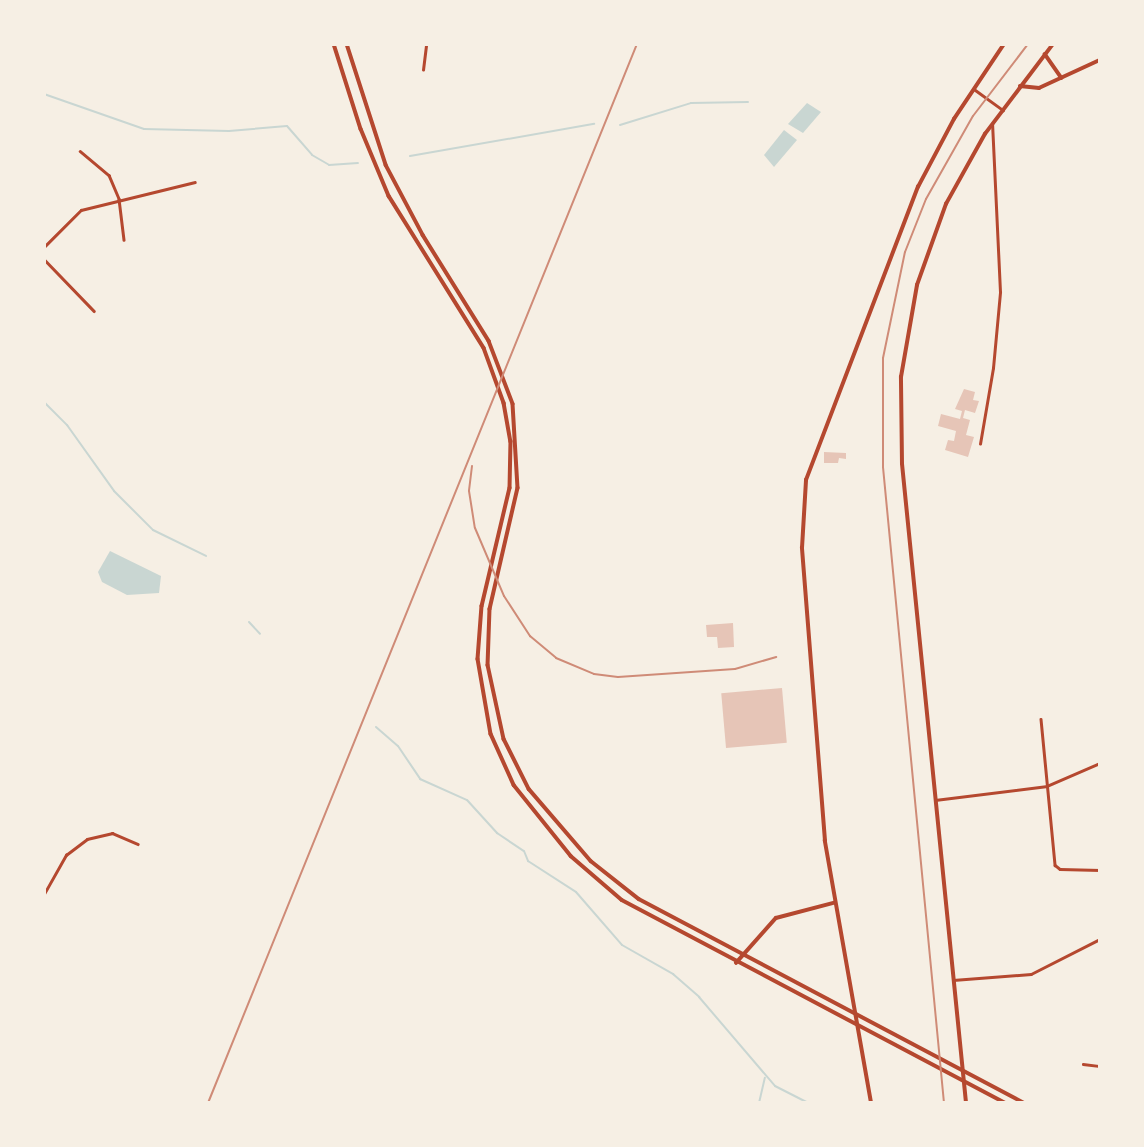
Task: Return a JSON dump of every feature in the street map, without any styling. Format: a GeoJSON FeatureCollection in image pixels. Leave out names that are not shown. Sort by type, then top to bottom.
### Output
{"type":"FeatureCollection","features":[{"type":"Feature","properties":{"kind":"main road"},"geometry":{"type":"LineString","coordinates":[[334,44],[360,129],[389,196],[477,335],[504,403],[511,475],[498,544],[485,589],[478,659],[483,700],[496,746],[523,799],[571,856],[616,895],[736,963],[1005,1103]]}},
{"type":"Feature","properties":{"kind":"main road"},"geometry":{"type":"LineString","coordinates":[[347,44],[360,94],[395,183],[483,329],[509,391],[519,475],[491,603],[488,665],[496,711],[514,763],[536,799],[565,835],[613,880],[841,1008],[1024,1103]]}},
{"type":"Feature","properties":{"kind":"main road"},"geometry":{"type":"LineString","coordinates":[[871,1103],[833,903],[802,548],[806,480],[918,187],[974,88],[1004,44]]}},
{"type":"Feature","properties":{"kind":"main road"},"geometry":{"type":"LineString","coordinates":[[966,1103],[902,464],[901,377],[914,299],[933,237],[963,170],[992,124],[1053,44]]}},
{"type":"Feature","properties":{"kind":"main road"},"geometry":{"type":"LineString","coordinates":[[1045,53],[1062,78]]}},
{"type":"Feature","properties":{"kind":"main road"},"geometry":{"type":"LineString","coordinates":[[1020,86],[1033,89],[1100,60]]}},
{"type":"Feature","properties":{"kind":"main road"},"geometry":{"type":"LineString","coordinates":[[736,963],[782,915],[833,903]]}},
{"type":"Feature","properties":{"kind":"street"},"geometry":{"type":"LineString","coordinates":[[423,69],[426,44]]}},
{"type":"Feature","properties":{"kind":"street"},"geometry":{"type":"LineString","coordinates":[[974,88],[1003,110]]}},
{"type":"Feature","properties":{"kind":"street"},"geometry":{"type":"LineString","coordinates":[[980,443],[993,368],[1000,292],[992,124]]}},
{"type":"Feature","properties":{"kind":"street"},"geometry":{"type":"LineString","coordinates":[[80,151],[104,168],[119,199],[124,240]]}},
{"type":"Feature","properties":{"kind":"street"},"geometry":{"type":"LineString","coordinates":[[44,247],[81,210],[195,182]]}},
{"type":"Feature","properties":{"kind":"street"},"geometry":{"type":"LineString","coordinates":[[44,259],[94,311]]}},
{"type":"Feature","properties":{"kind":"street"},"geometry":{"type":"LineString","coordinates":[[1041,719],[1055,865],[1060,869],[1100,870]]}},
{"type":"Feature","properties":{"kind":"street"},"geometry":{"type":"LineString","coordinates":[[935,800],[1047,786],[1100,763]]}},
{"type":"Feature","properties":{"kind":"street"},"geometry":{"type":"LineString","coordinates":[[44,894],[66,855],[87,839],[112,833],[138,844]]}},
{"type":"Feature","properties":{"kind":"street"},"geometry":{"type":"LineString","coordinates":[[953,979],[1031,974],[1100,939]]}},
{"type":"Feature","properties":{"kind":"street"},"geometry":{"type":"LineString","coordinates":[[1083,1065],[1100,1066]]}},
{"type":"Feature","properties":{"kind":"shaded area"},"geometry":{"type":"Polygon","coordinates":[[[807,103],[821,112],[803,133],[788,124],[807,103]]]}},
{"type":"Feature","properties":{"kind":"shaded area"},"geometry":{"type":"Polygon","coordinates":[[[784,130],[797,140],[774,167],[764,155],[784,130]]]}},
{"type":"Feature","properties":{"kind":"shaded area"},"geometry":{"type":"Polygon","coordinates":[[[110,551],[161,576],[159,593],[127,595],[102,582],[98,572],[110,551]]]}},
{"type":"Feature","properties":{"kind":"building"},"geometry":{"type":"Polygon","coordinates":[[[964,389],[975,392],[973,400],[979,401],[975,413],[965,410],[963,418],[970,420],[966,435],[974,437],[968,457],[945,450],[948,440],[954,441],[956,431],[938,426],[941,414],[960,419],[962,411],[955,409],[964,389]]]}},
{"type":"Feature","properties":{"kind":"building"},"geometry":{"type":"Polygon","coordinates":[[[824,452],[846,453],[846,459],[839,458],[838,463],[824,463],[824,452]]]}},
{"type":"Feature","properties":{"kind":"building"},"geometry":{"type":"Polygon","coordinates":[[[733,623],[734,647],[718,648],[717,637],[707,637],[706,625],[733,623]]]}},
{"type":"Feature","properties":{"kind":"building"},"geometry":{"type":"Polygon","coordinates":[[[782,688],[787,743],[726,748],[721,693],[782,688]]]}},
{"type":"Feature","properties":{"kind":"waterway"},"geometry":{"type":"LineString","coordinates":[[44,94],[144,129],[229,131],[287,126],[312,155],[329,165],[358,163]]}},
{"type":"Feature","properties":{"kind":"waterway"},"geometry":{"type":"LineString","coordinates":[[620,125],[691,103],[748,102]]}},
{"type":"Feature","properties":{"kind":"waterway"},"geometry":{"type":"LineString","coordinates":[[410,156],[594,124]]}},
{"type":"Feature","properties":{"kind":"waterway"},"geometry":{"type":"LineString","coordinates":[[44,402],[67,425],[114,491],[153,530],[206,556]]}},
{"type":"Feature","properties":{"kind":"waterway"},"geometry":{"type":"LineString","coordinates":[[249,622],[260,634]]}},
{"type":"Feature","properties":{"kind":"waterway"},"geometry":{"type":"LineString","coordinates":[[376,727],[398,746],[420,779],[467,800],[497,833],[524,851],[528,861],[576,892],[622,945],[673,974],[699,997],[775,1086],[809,1103]]}},
{"type":"Feature","properties":{"kind":"waterway"},"geometry":{"type":"LineString","coordinates":[[759,1103],[765,1078]]}},
{"type":"Feature","properties":{"kind":"railway"},"geometry":{"type":"LineString","coordinates":[[208,1103],[637,44]]}},
{"type":"Feature","properties":{"kind":"railway"},"geometry":{"type":"LineString","coordinates":[[944,1103],[883,467],[883,358],[905,252],[926,199],[973,116],[1028,44]]}},
{"type":"Feature","properties":{"kind":"railway"},"geometry":{"type":"LineString","coordinates":[[472,466],[469,491],[475,528],[504,596],[530,636],[556,658],[594,674],[618,677],[735,669],[776,657]]}}]}
